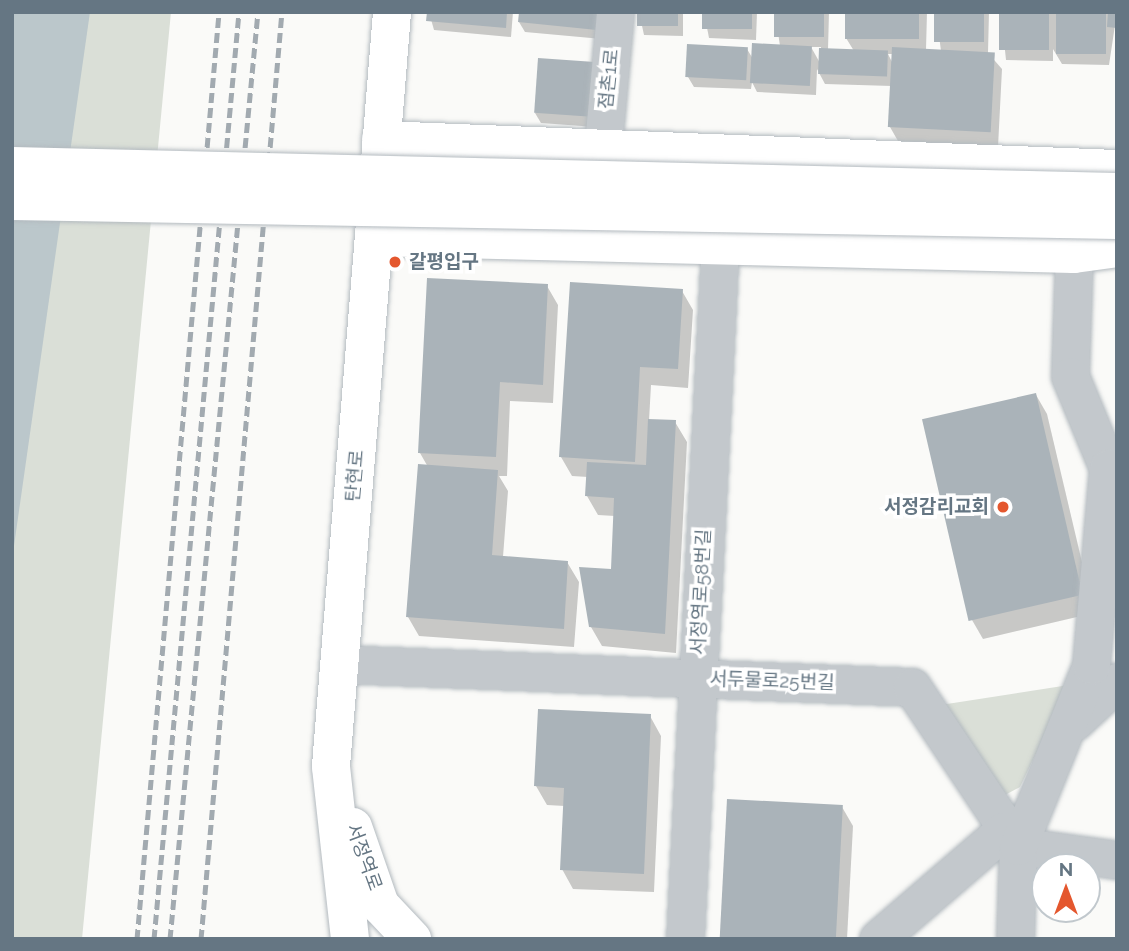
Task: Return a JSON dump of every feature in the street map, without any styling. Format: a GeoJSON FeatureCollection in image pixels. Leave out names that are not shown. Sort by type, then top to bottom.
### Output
{"type":"FeatureCollection","features":[{"type":"Feature","properties":{"kind":"street","name":"탄현로"},"geometry":{"type":"LineString","coordinates":[[350,939],[331,766],[392,12]]}},
{"type":"Feature","properties":{"kind":"street","name":"점촌1로"},"geometry":{"type":"LineString","coordinates":[[603,145],[615,12]]}},
{"type":"Feature","properties":{"kind":"street"},"geometry":{"type":"LineString","coordinates":[[381,140],[603,145],[1117,169]]}},
{"type":"Feature","properties":{"kind":"street"},"geometry":{"type":"LineString","coordinates":[[12,166],[1117,192]]}},
{"type":"Feature","properties":{"kind":"street"},"geometry":{"type":"LineString","coordinates":[[12,201],[1117,220]]}},
{"type":"Feature","properties":{"kind":"street"},"geometry":{"type":"LineString","coordinates":[[374,237],[1074,254],[1117,248]]}},
{"type":"Feature","properties":{"kind":"street","name":"서정역로58번길"},"geometry":{"type":"LineString","coordinates":[[685,939],[696,678],[720,245]]}},
{"type":"Feature","properties":{"kind":"street"},"geometry":{"type":"LineString","coordinates":[[878,939],[1011,839],[1069,728],[1091,665],[1112,468],[1070,376],[1074,254]]}},
{"type":"Feature","properties":{"kind":"street","name":"서두물로25번길"},"geometry":{"type":"LineString","coordinates":[[340,664],[912,687],[1011,839]]}},
{"type":"Feature","properties":{"kind":"street"},"geometry":{"type":"LineString","coordinates":[[1069,728],[1117,682]]}},
{"type":"Feature","properties":{"kind":"street","name":"서정역로"},"geometry":{"type":"LineString","coordinates":[[331,766],[380,905],[412,939]]}},
{"type":"Feature","properties":{"kind":"street"},"geometry":{"type":"LineString","coordinates":[[1011,839],[1117,860]]}},
{"type":"Feature","properties":{"kind":"street"},"geometry":{"type":"LineString","coordinates":[[1011,839],[1015,939]]}},
{"type":"Feature","properties":{"kind":"shaded area"},"geometry":{"type":"Polygon","coordinates":[[[12,12],[171,12],[82,939],[12,939],[12,12]]]}},
{"type":"Feature","properties":{"kind":"shaded area"},"geometry":{"type":"Polygon","coordinates":[[[12,12],[90,12],[12,560],[12,12]]]}},
{"type":"Feature","properties":{"kind":"shaded area"},"geometry":{"type":"Polygon","coordinates":[[[1069,685],[1020,787],[994,801],[934,706],[1069,685]]]}},
{"type":"Feature","properties":{"kind":"building"},"geometry":{"type":"Polygon","coordinates":[[[427,12],[507,12],[506,28],[426,21],[427,12]]]}},
{"type":"Feature","properties":{"kind":"building"},"geometry":{"type":"Polygon","coordinates":[[[519,12],[599,12],[597,30],[518,22],[519,12]]]}},
{"type":"Feature","properties":{"kind":"building"},"geometry":{"type":"Polygon","coordinates":[[[637,12],[678,12],[678,26],[637,26],[637,12]]]}},
{"type":"Feature","properties":{"kind":"building"},"geometry":{"type":"Polygon","coordinates":[[[702,12],[752,12],[752,29],[702,29],[702,12]]]}},
{"type":"Feature","properties":{"kind":"building"},"geometry":{"type":"Polygon","coordinates":[[[774,12],[824,12],[824,37],[774,37],[774,12]]]}},
{"type":"Feature","properties":{"kind":"building"},"geometry":{"type":"Polygon","coordinates":[[[845,12],[919,12],[919,39],[845,39],[845,12]]]}},
{"type":"Feature","properties":{"kind":"building"},"geometry":{"type":"Polygon","coordinates":[[[934,12],[984,12],[984,42],[934,42],[934,12]]]}},
{"type":"Feature","properties":{"kind":"building"},"geometry":{"type":"Polygon","coordinates":[[[999,12],[1049,12],[1049,50],[999,50],[999,12]]]}},
{"type":"Feature","properties":{"kind":"building"},"geometry":{"type":"Polygon","coordinates":[[[1056,12],[1106,12],[1106,54],[1056,54],[1056,12]]]}},
{"type":"Feature","properties":{"kind":"building"},"geometry":{"type":"Polygon","coordinates":[[[1108,12],[1117,12],[1117,28],[1107,27],[1108,12]]]}},
{"type":"Feature","properties":{"kind":"building"},"geometry":{"type":"Polygon","coordinates":[[[752,43],[812,46],[810,86],[750,83],[752,43]]]}},
{"type":"Feature","properties":{"kind":"building"},"geometry":{"type":"Polygon","coordinates":[[[687,44],[748,47],[746,80],[685,77],[687,44]]]}},
{"type":"Feature","properties":{"kind":"building"},"geometry":{"type":"Polygon","coordinates":[[[892,47],[995,52],[991,132],[888,127],[892,47]]]}},
{"type":"Feature","properties":{"kind":"building"},"geometry":{"type":"Polygon","coordinates":[[[819,48],[888,50],[887,76],[818,74],[819,48]]]}},
{"type":"Feature","properties":{"kind":"building"},"geometry":{"type":"Polygon","coordinates":[[[538,58],[595,62],[591,117],[534,113],[538,58]]]}},
{"type":"Feature","properties":{"kind":"building"},"geometry":{"type":"Polygon","coordinates":[[[427,278],[548,284],[543,385],[500,382],[496,457],[418,453],[427,278]]]}},
{"type":"Feature","properties":{"kind":"building"},"geometry":{"type":"Polygon","coordinates":[[[570,282],[683,289],[678,369],[640,367],[635,462],[559,457],[570,282]]]}},
{"type":"Feature","properties":{"kind":"building","name":"서정감리교회"},"geometry":{"type":"Polygon","coordinates":[[[1036,393],[1083,595],[969,621],[922,419],[1036,393]]]}},
{"type":"Feature","properties":{"kind":"building"},"geometry":{"type":"Polygon","coordinates":[[[648,419],[676,420],[665,634],[589,627],[579,567],[611,569],[614,498],[585,496],[587,462],[646,465],[648,419]]]}},
{"type":"Feature","properties":{"kind":"building"},"geometry":{"type":"Polygon","coordinates":[[[418,464],[498,470],[492,555],[568,561],[564,629],[406,617],[418,464]]]}},
{"type":"Feature","properties":{"kind":"building"},"geometry":{"type":"Polygon","coordinates":[[[538,709],[651,714],[644,874],[560,870],[564,788],[534,786],[538,709]]]}},
{"type":"Feature","properties":{"kind":"building"},"geometry":{"type":"Polygon","coordinates":[[[727,799],[843,805],[836,939],[720,939],[727,799]]]}},
{"type":"Feature","properties":{"kind":"railway"},"geometry":{"type":"LineString","coordinates":[[137,939],[219,12]]}},
{"type":"Feature","properties":{"kind":"railway"},"geometry":{"type":"LineString","coordinates":[[154,939],[239,12]]}},
{"type":"Feature","properties":{"kind":"railway"},"geometry":{"type":"LineString","coordinates":[[170,939],[258,12]]}},
{"type":"Feature","properties":{"kind":"railway"},"geometry":{"type":"LineString","coordinates":[[201,939],[282,12]]}},
{"type":"Feature","properties":{"kind":"place","name":"갈평입구"},"geometry":{"type":"Point","coordinates":[395,262]}},
{"type":"Feature","properties":{"kind":"place","name":"서정감리교회"},"geometry":{"type":"Point","coordinates":[1003,507]}}]}
